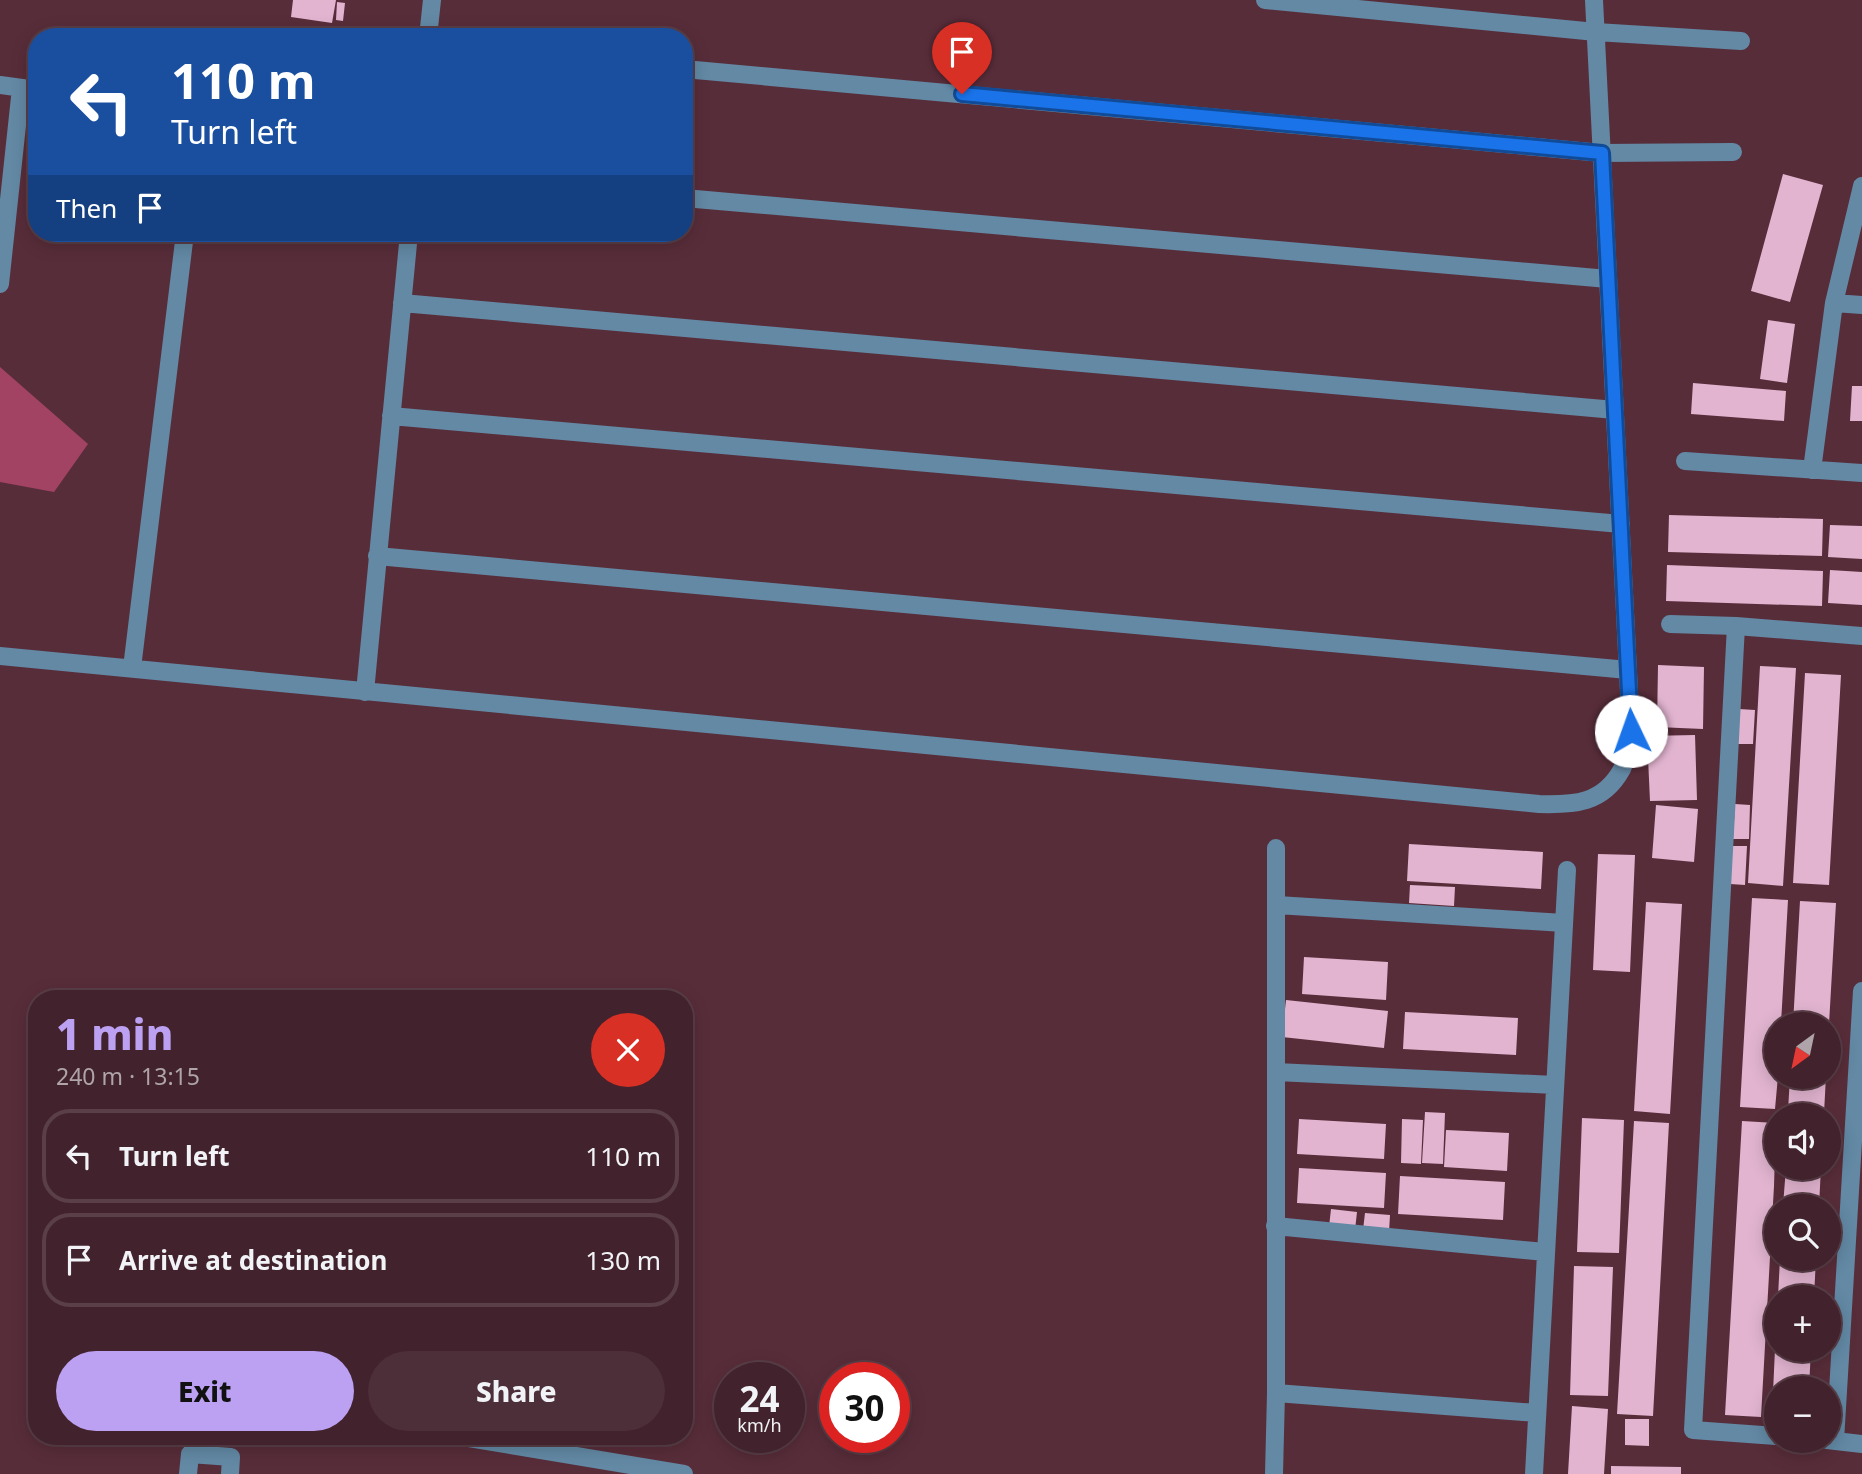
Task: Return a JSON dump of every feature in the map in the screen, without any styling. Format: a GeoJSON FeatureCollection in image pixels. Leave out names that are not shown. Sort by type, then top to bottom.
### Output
{"type":"FeatureCollection","features":[{"type":"Feature","properties":{"kind":"street"},"geometry":{"type":"LineString","coordinates":[[429,28],[432,0]]}},
{"type":"Feature","properties":{"kind":"street"},"geometry":{"type":"LineString","coordinates":[[1265,0],[1596,32],[1741,41]]}},
{"type":"Feature","properties":{"kind":"street"},"geometry":{"type":"LineString","coordinates":[[0,656],[1526,802],[1571,805],[1594,798],[1609,786],[1623,768],[1631,731],[1594,0]]}},
{"type":"Feature","properties":{"kind":"street"},"geometry":{"type":"LineString","coordinates":[[693,70],[1602,153],[1733,152]]}},
{"type":"Feature","properties":{"kind":"street"},"geometry":{"type":"LineString","coordinates":[[0,85],[28,89]]}},
{"type":"Feature","properties":{"kind":"street"},"geometry":{"type":"LineString","coordinates":[[0,284],[28,96]]}},
{"type":"Feature","properties":{"kind":"street"},"geometry":{"type":"LineString","coordinates":[[1812,470],[1833,303],[1862,186]]}},
{"type":"Feature","properties":{"kind":"street"},"geometry":{"type":"LineString","coordinates":[[693,199],[1608,279]]}},
{"type":"Feature","properties":{"kind":"street"},"geometry":{"type":"LineString","coordinates":[[132,668],[184,242]]}},
{"type":"Feature","properties":{"kind":"street"},"geometry":{"type":"LineString","coordinates":[[365,692],[408,242]]}},
{"type":"Feature","properties":{"kind":"street"},"geometry":{"type":"LineString","coordinates":[[402,303],[1615,410]]}},
{"type":"Feature","properties":{"kind":"street"},"geometry":{"type":"LineString","coordinates":[[1833,303],[1862,305]]}},
{"type":"Feature","properties":{"kind":"street"},"geometry":{"type":"LineString","coordinates":[[391,415],[1621,524]]}},
{"type":"Feature","properties":{"kind":"street"},"geometry":{"type":"LineString","coordinates":[[1685,461],[1862,473]]}},
{"type":"Feature","properties":{"kind":"street"},"geometry":{"type":"LineString","coordinates":[[377,556],[1628,670]]}},
{"type":"Feature","properties":{"kind":"street"},"geometry":{"type":"LineString","coordinates":[[1670,624],[1736,626],[1862,636]]}},
{"type":"Feature","properties":{"kind":"street"},"geometry":{"type":"LineString","coordinates":[[1736,626],[1693,1430],[1764,1435]]}},
{"type":"Feature","properties":{"kind":"street"},"geometry":{"type":"LineString","coordinates":[[1274,1474],[1276,848]]}},
{"type":"Feature","properties":{"kind":"street"},"geometry":{"type":"LineString","coordinates":[[1534,1474],[1567,870]]}},
{"type":"Feature","properties":{"kind":"street"},"geometry":{"type":"LineString","coordinates":[[1277,905],[1564,923]]}},
{"type":"Feature","properties":{"kind":"street"},"geometry":{"type":"LineString","coordinates":[[1835,1376],[1862,991]]}},
{"type":"Feature","properties":{"kind":"street"},"geometry":{"type":"LineString","coordinates":[[1276,1072],[1555,1085]]}},
{"type":"Feature","properties":{"kind":"street"},"geometry":{"type":"LineString","coordinates":[[1275,1226],[1545,1252]]}},
{"type":"Feature","properties":{"kind":"street"},"geometry":{"type":"LineString","coordinates":[[1276,1393],[1537,1413]]}},
{"type":"Feature","properties":{"kind":"street"},"geometry":{"type":"LineString","coordinates":[[1841,1442],[1862,1444]]}},
{"type":"Feature","properties":{"kind":"street"},"geometry":{"type":"LineString","coordinates":[[511,1445],[684,1474]]}},
{"type":"Feature","properties":{"kind":"street"},"geometry":{"type":"LineString","coordinates":[[188,1474],[190,1454],[231,1457],[230,1474]]}},
{"type":"Feature","properties":{"kind":"shaded area"},"geometry":{"type":"Polygon","coordinates":[[[0,367],[88,444],[54,492],[0,482],[0,367]]]}},
{"type":"Feature","properties":{"kind":"building"},"geometry":{"type":"Polygon","coordinates":[[[293,0],[336,0],[332,23],[291,17],[293,0]]]}},
{"type":"Feature","properties":{"kind":"building"},"geometry":{"type":"Polygon","coordinates":[[[337,2],[345,3],[343,21],[336,20],[337,2]]]}},
{"type":"Feature","properties":{"kind":"building"},"geometry":{"type":"Polygon","coordinates":[[[1783,174],[1823,185],[1790,302],[1751,291],[1783,174]]]}},
{"type":"Feature","properties":{"kind":"building"},"geometry":{"type":"Polygon","coordinates":[[[1768,320],[1795,324],[1787,383],[1760,379],[1768,320]]]}},
{"type":"Feature","properties":{"kind":"building"},"geometry":{"type":"Polygon","coordinates":[[[1693,383],[1786,391],[1784,421],[1691,414],[1693,383]]]}},
{"type":"Feature","properties":{"kind":"building"},"geometry":{"type":"Polygon","coordinates":[[[1852,386],[1862,386],[1862,421],[1850,421],[1852,386]]]}},
{"type":"Feature","properties":{"kind":"building"},"geometry":{"type":"Polygon","coordinates":[[[1669,515],[1823,519],[1822,556],[1668,552],[1669,515]]]}},
{"type":"Feature","properties":{"kind":"building"},"geometry":{"type":"Polygon","coordinates":[[[1830,525],[1862,526],[1862,559],[1828,557],[1830,525]]]}},
{"type":"Feature","properties":{"kind":"building"},"geometry":{"type":"Polygon","coordinates":[[[1667,565],[1823,571],[1822,606],[1666,601],[1667,565]]]}},
{"type":"Feature","properties":{"kind":"building"},"geometry":{"type":"Polygon","coordinates":[[[1830,570],[1862,572],[1862,605],[1828,603],[1830,570]]]}},
{"type":"Feature","properties":{"kind":"building"},"geometry":{"type":"Polygon","coordinates":[[[1658,665],[1704,667],[1703,729],[1657,727],[1658,665]]]}},
{"type":"Feature","properties":{"kind":"building"},"geometry":{"type":"Polygon","coordinates":[[[1760,666],[1796,668],[1783,886],[1748,883],[1760,666]]]}},
{"type":"Feature","properties":{"kind":"building"},"geometry":{"type":"Polygon","coordinates":[[[1805,673],[1841,675],[1829,885],[1793,883],[1805,673]]]}},
{"type":"Feature","properties":{"kind":"building"},"geometry":{"type":"Polygon","coordinates":[[[1739,709],[1755,710],[1753,744],[1738,744],[1739,709]]]}},
{"type":"Feature","properties":{"kind":"building"},"geometry":{"type":"Polygon","coordinates":[[[1695,735],[1697,800],[1650,801],[1647,736],[1695,735]]]}},
{"type":"Feature","properties":{"kind":"building"},"geometry":{"type":"Polygon","coordinates":[[[1735,804],[1750,805],[1749,839],[1733,839],[1735,804]]]}},
{"type":"Feature","properties":{"kind":"building"},"geometry":{"type":"Polygon","coordinates":[[[1656,805],[1698,809],[1694,862],[1652,858],[1656,805]]]}},
{"type":"Feature","properties":{"kind":"building"},"geometry":{"type":"Polygon","coordinates":[[[1409,844],[1543,852],[1541,889],[1407,881],[1409,844]]]}},
{"type":"Feature","properties":{"kind":"building"},"geometry":{"type":"Polygon","coordinates":[[[1732,846],[1747,846],[1745,885],[1730,884],[1732,846]]]}},
{"type":"Feature","properties":{"kind":"building"},"geometry":{"type":"Polygon","coordinates":[[[1598,854],[1635,855],[1630,972],[1593,970],[1598,854]]]}},
{"type":"Feature","properties":{"kind":"building"},"geometry":{"type":"Polygon","coordinates":[[[1410,885],[1455,887],[1454,906],[1409,903],[1410,885]]]}},
{"type":"Feature","properties":{"kind":"building"},"geometry":{"type":"Polygon","coordinates":[[[1752,898],[1788,900],[1782,1012],[1764,1012],[1764,1089],[1777,1089],[1776,1103],[1764,1103],[1764,1108],[1740,1107],[1752,898]]]}},
{"type":"Feature","properties":{"kind":"building"},"geometry":{"type":"Polygon","coordinates":[[[1800,901],[1836,903],[1830,1012],[1794,1012],[1800,901]]]}},
{"type":"Feature","properties":{"kind":"building"},"geometry":{"type":"Polygon","coordinates":[[[1646,902],[1682,904],[1670,1114],[1634,1111],[1646,902]]]}},
{"type":"Feature","properties":{"kind":"building"},"geometry":{"type":"Polygon","coordinates":[[[1304,957],[1388,962],[1386,1000],[1302,994],[1304,957]]]}},
{"type":"Feature","properties":{"kind":"building"},"geometry":{"type":"Polygon","coordinates":[[[1286,1000],[1388,1011],[1384,1048],[1282,1037],[1286,1000]]]}},
{"type":"Feature","properties":{"kind":"building"},"geometry":{"type":"Polygon","coordinates":[[[1405,1012],[1518,1018],[1516,1055],[1403,1049],[1405,1012]]]}},
{"type":"Feature","properties":{"kind":"building"},"geometry":{"type":"Polygon","coordinates":[[[1789,1089],[1825,1089],[1825,1103],[1788,1103],[1789,1089]]]}},
{"type":"Feature","properties":{"kind":"building"},"geometry":{"type":"Polygon","coordinates":[[[1425,1112],[1445,1113],[1443,1164],[1422,1163],[1425,1112]]]}},
{"type":"Feature","properties":{"kind":"building"},"geometry":{"type":"Polygon","coordinates":[[[1582,1118],[1624,1120],[1619,1253],[1577,1252],[1582,1118]]]}},
{"type":"Feature","properties":{"kind":"building"},"geometry":{"type":"Polygon","coordinates":[[[1299,1119],[1386,1124],[1384,1159],[1297,1154],[1299,1119]]]}},
{"type":"Feature","properties":{"kind":"building"},"geometry":{"type":"Polygon","coordinates":[[[1402,1119],[1423,1120],[1421,1164],[1401,1163],[1402,1119]]]}},
{"type":"Feature","properties":{"kind":"building"},"geometry":{"type":"Polygon","coordinates":[[[1634,1121],[1669,1123],[1653,1416],[1617,1414],[1634,1121]]]}},
{"type":"Feature","properties":{"kind":"building"},"geometry":{"type":"Polygon","coordinates":[[[1742,1121],[1764,1122],[1764,1180],[1774,1180],[1774,1194],[1764,1194],[1764,1271],[1769,1271],[1768,1285],[1764,1285],[1761,1417],[1725,1415],[1742,1121]]]}},
{"type":"Feature","properties":{"kind":"building"},"geometry":{"type":"Polygon","coordinates":[[[1446,1130],[1509,1133],[1507,1171],[1444,1167],[1446,1130]]]}},
{"type":"Feature","properties":{"kind":"building"},"geometry":{"type":"Polygon","coordinates":[[[1299,1168],[1386,1173],[1384,1208],[1297,1203],[1299,1168]]]}},
{"type":"Feature","properties":{"kind":"building"},"geometry":{"type":"Polygon","coordinates":[[[1400,1176],[1505,1182],[1503,1220],[1398,1214],[1400,1176]]]}},
{"type":"Feature","properties":{"kind":"building"},"geometry":{"type":"Polygon","coordinates":[[[1785,1180],[1820,1180],[1820,1194],[1784,1194],[1785,1180]]]}},
{"type":"Feature","properties":{"kind":"building"},"geometry":{"type":"Polygon","coordinates":[[[1331,1209],[1357,1212],[1355,1230],[1329,1227],[1331,1209]]]}},
{"type":"Feature","properties":{"kind":"building"},"geometry":{"type":"Polygon","coordinates":[[[1365,1213],[1390,1215],[1389,1232],[1363,1230],[1365,1213]]]}},
{"type":"Feature","properties":{"kind":"building"},"geometry":{"type":"Polygon","coordinates":[[[1574,1266],[1613,1267],[1608,1396],[1570,1395],[1574,1266]]]}},
{"type":"Feature","properties":{"kind":"building"},"geometry":{"type":"Polygon","coordinates":[[[1779,1271],[1815,1271],[1815,1285],[1779,1285],[1779,1271]]]}},
{"type":"Feature","properties":{"kind":"building"},"geometry":{"type":"Polygon","coordinates":[[[1774,1362],[1810,1362],[1810,1376],[1774,1376],[1774,1362]]]}},
{"type":"Feature","properties":{"kind":"building"},"geometry":{"type":"Polygon","coordinates":[[[1572,1406],[1608,1409],[1604,1474],[1568,1474],[1572,1406]]]}},
{"type":"Feature","properties":{"kind":"building"},"geometry":{"type":"Polygon","coordinates":[[[1625,1419],[1649,1419],[1649,1446],[1625,1445],[1625,1419]]]}},
{"type":"Feature","properties":{"kind":"building"},"geometry":{"type":"Polygon","coordinates":[[[1611,1466],[1681,1467],[1681,1474],[1611,1474],[1611,1466]]]}},
{"type":"Feature","properties":{"kind":"route"},"geometry":{"type":"LineString","coordinates":[[962,94],[1602,153],[1631,731]]}}]}
